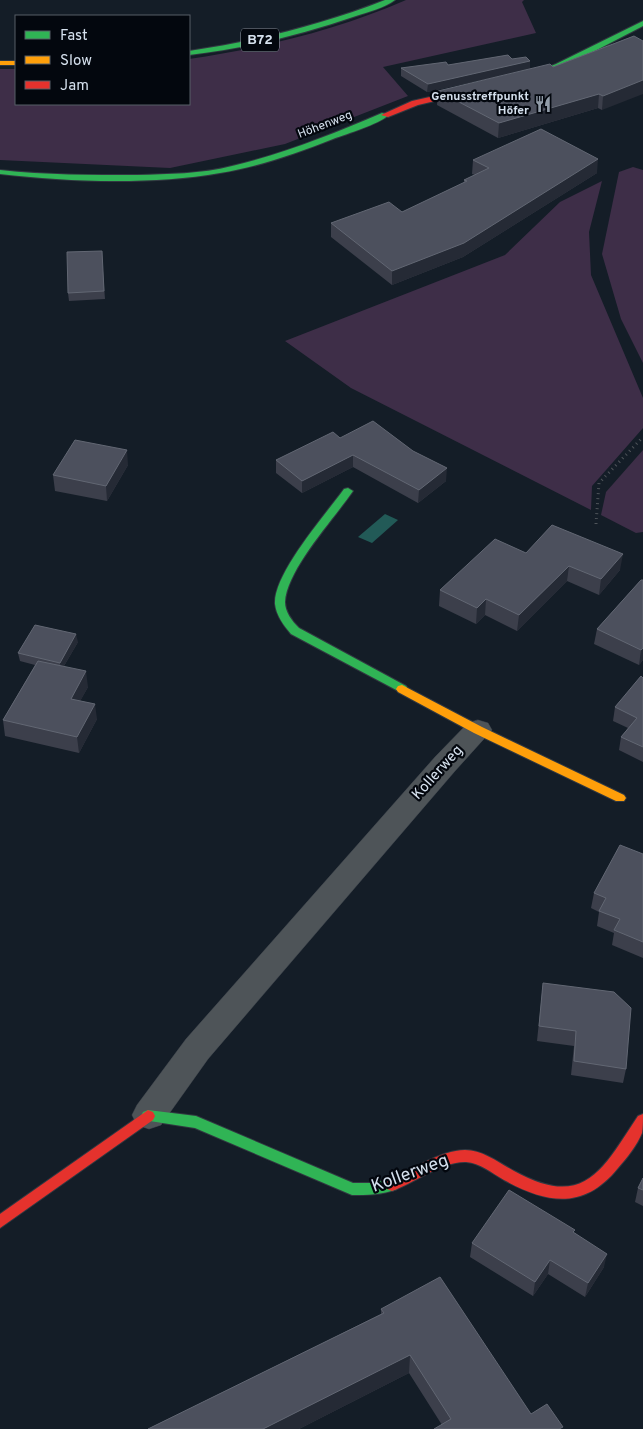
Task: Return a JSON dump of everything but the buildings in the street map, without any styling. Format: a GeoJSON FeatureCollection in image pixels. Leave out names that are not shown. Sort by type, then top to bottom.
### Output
{"type":"FeatureCollection","features":[{"type":"Feature","properties":{"kind":"street","name":"B72"},"geometry":{"type":"LineString","coordinates":[[190,53],[217,50],[284,35],[330,22],[391,0]]}},
{"type":"Feature","properties":{"kind":"street"},"geometry":{"type":"LineString","coordinates":[[523,77],[559,66],[643,23]]}},
{"type":"Feature","properties":{"kind":"street"},"geometry":{"type":"LineString","coordinates":[[0,63],[15,63]]}},
{"type":"Feature","properties":{"kind":"street","name":"Höhenweg"},"geometry":{"type":"LineString","coordinates":[[0,172],[50,178],[109,178],[171,176],[230,169],[316,144],[415,103],[490,86]]}},
{"type":"Feature","properties":{"kind":"street","name":"Kollerweg"},"geometry":{"type":"LineString","coordinates":[[348,490],[285,580],[280,602],[286,622],[307,639],[478,730],[620,798]]}},
{"type":"Feature","properties":{"kind":"street","name":"Kollerweg"},"geometry":{"type":"LineString","coordinates":[[0,1222],[150,1115],[172,1081],[197,1049],[432,778],[478,730]]}},
{"type":"Feature","properties":{"kind":"street","name":"Kollerweg"},"geometry":{"type":"LineString","coordinates":[[150,1115],[196,1122],[352,1189],[368,1191],[384,1187],[449,1158],[462,1156],[477,1158],[529,1186],[549,1192],[575,1192],[588,1188],[599,1181],[643,1120]]}},
{"type":"Feature","properties":{"kind":"path"},"geometry":{"type":"LineString","coordinates":[[596,524],[599,483],[643,437]]}},
{"type":"Feature","properties":{"kind":"shaded area"},"geometry":{"type":"Polygon","coordinates":[[[406,0],[524,0],[522,2],[536,33],[383,67],[408,96],[285,144],[170,168],[0,160],[0,69],[15,69],[15,105],[190,105],[190,59],[299,37],[380,11],[406,0]]]}},
{"type":"Feature","properties":{"kind":"shaded area"},"geometry":{"type":"Polygon","coordinates":[[[633,167],[643,170],[643,363],[621,319],[602,254],[619,172],[633,167]]]}},
{"type":"Feature","properties":{"kind":"shaded area"},"geometry":{"type":"Polygon","coordinates":[[[602,181],[589,232],[591,275],[643,398],[643,428],[592,486],[591,510],[351,388],[285,341],[505,255],[560,202],[602,181]]]}},
{"type":"Feature","properties":{"kind":"shaded area"},"geometry":{"type":"Polygon","coordinates":[[[643,450],[643,532],[636,533],[601,515],[606,492],[643,450]]]}},
{"type":"Feature","properties":{"kind":"shaded area"},"geometry":{"type":"Polygon","coordinates":[[[385,514],[398,520],[372,543],[358,537],[385,514]]]}},
{"type":"Feature","properties":{"kind":"traffic: fast"},"geometry":{"type":"LineString","coordinates":[[190,53],[241,45],[292,33],[367,10],[391,0]]}},
{"type":"Feature","properties":{"kind":"traffic: fast"},"geometry":{"type":"LineString","coordinates":[[535,74],[559,66],[643,23]]}},
{"type":"Feature","properties":{"kind":"traffic: fast"},"geometry":{"type":"LineString","coordinates":[[0,172],[90,177],[155,177],[210,173],[251,164],[290,152],[385,115]]}},
{"type":"Feature","properties":{"kind":"traffic: fast"},"geometry":{"type":"LineString","coordinates":[[348,491],[297,560],[283,589],[280,601],[281,610],[295,631],[402,689]]}},
{"type":"Feature","properties":{"kind":"traffic: fast"},"geometry":{"type":"LineString","coordinates":[[148,1116],[196,1122],[352,1189],[372,1189],[392,1185]]}},
{"type":"Feature","properties":{"kind":"traffic: slow"},"geometry":{"type":"LineString","coordinates":[[0,63],[15,63]]}},
{"type":"Feature","properties":{"kind":"traffic: slow"},"geometry":{"type":"LineString","coordinates":[[402,689],[478,730],[620,798]]}},
{"type":"Feature","properties":{"kind":"traffic: jam"},"geometry":{"type":"LineString","coordinates":[[385,115],[415,103],[474,89]]}},
{"type":"Feature","properties":{"kind":"traffic: jam"},"geometry":{"type":"LineString","coordinates":[[0,1222],[148,1116]]}},
{"type":"Feature","properties":{"kind":"traffic: jam"},"geometry":{"type":"LineString","coordinates":[[392,1185],[440,1162],[459,1156],[466,1156],[484,1161],[512,1177],[538,1188],[559,1193],[577,1192],[591,1186],[604,1175],[643,1120]]}},
{"type":"Feature","properties":{"kind":"place","name":"Genusstreffpunkt Höfer"},"geometry":{"type":"Point","coordinates":[543,104]}}]}
